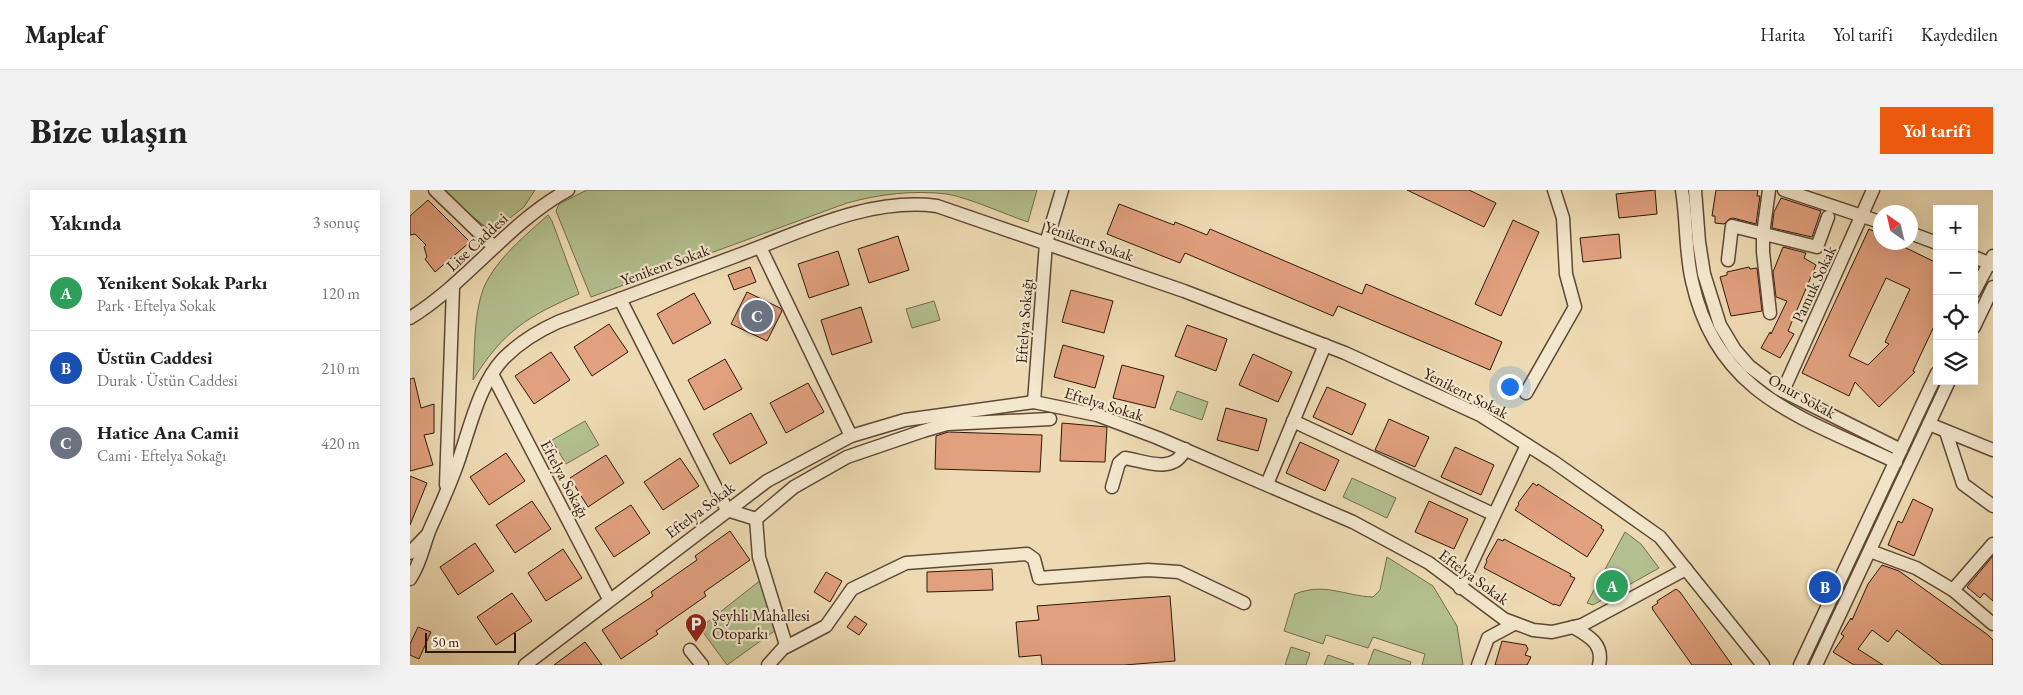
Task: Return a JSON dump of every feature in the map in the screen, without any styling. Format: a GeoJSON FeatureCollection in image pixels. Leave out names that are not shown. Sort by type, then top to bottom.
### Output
{"type":"FeatureCollection","features":[{"type":"Feature","properties":{"kind":"street"},"geometry":{"type":"LineString","coordinates":[[435,190],[494,247]]}},
{"type":"Feature","properties":{"kind":"street","name":"Lise Caddesi"},"geometry":{"type":"LineString","coordinates":[[410,318],[453,288],[522,222],[552,199],[568,190]]}},
{"type":"Feature","properties":{"kind":"street","name":"Eftelya Sokağı"},"geometry":{"type":"LineString","coordinates":[[1034,402],[1046,243],[1062,190]]}},
{"type":"Feature","properties":{"kind":"street"},"geometry":{"type":"LineString","coordinates":[[1526,393],[1575,306],[1566,274],[1563,218],[1554,190]]}},
{"type":"Feature","properties":{"kind":"street","name":"Onur Sokak"},"geometry":{"type":"LineString","coordinates":[[1682,190],[1692,280],[1707,328],[1727,360],[1743,378],[1764,396],[1896,462]]}},
{"type":"Feature","properties":{"kind":"street","name":"Onur Sokak"},"geometry":{"type":"LineString","coordinates":[[1695,190],[1699,242],[1704,274],[1720,325],[1731,344],[1749,366],[1782,391],[1901,450]]}},
{"type":"Feature","properties":{"kind":"street"},"geometry":{"type":"LineString","coordinates":[[1769,190],[1763,234],[1770,313]]}},
{"type":"Feature","properties":{"kind":"street","name":"Pamuk Sokak"},"geometry":{"type":"LineString","coordinates":[[1782,391],[1873,190]]}},
{"type":"Feature","properties":{"kind":"street"},"geometry":{"type":"LineString","coordinates":[[1791,192],[1873,219]]}},
{"type":"Feature","properties":{"kind":"street","name":"Yenikent Sokak"},"geometry":{"type":"LineString","coordinates":[[410,578],[418,567],[430,531],[445,499],[492,374],[503,359],[537,331],[823,224],[889,204],[914,203],[937,206],[1184,291],[1325,345],[1480,415],[1527,445],[1660,537],[1764,665]]}},
{"type":"Feature","properties":{"kind":"street"},"geometry":{"type":"LineString","coordinates":[[1728,260],[1732,226],[1817,247],[1828,217]]}},
{"type":"Feature","properties":{"kind":"street"},"geometry":{"type":"LineString","coordinates":[[1918,236],[1933,242]]}},
{"type":"Feature","properties":{"kind":"street"},"geometry":{"type":"LineString","coordinates":[[760,247],[851,436]]}},
{"type":"Feature","properties":{"kind":"street"},"geometry":{"type":"LineString","coordinates":[[1978,258],[1991,261],[1978,285]]}},
{"type":"Feature","properties":{"kind":"street"},"geometry":{"type":"LineString","coordinates":[[445,499],[453,288]]}},
{"type":"Feature","properties":{"kind":"street"},"geometry":{"type":"LineString","coordinates":[[1978,320],[1993,288]]}},
{"type":"Feature","properties":{"kind":"street"},"geometry":{"type":"LineString","coordinates":[[620,299],[727,510],[756,518]]}},
{"type":"Feature","properties":{"kind":"street"},"geometry":{"type":"LineString","coordinates":[[1267,484],[1325,345]]}},
{"type":"Feature","properties":{"kind":"street","name":"Eftelya Sokağı"},"geometry":{"type":"LineString","coordinates":[[492,374],[609,600]]}},
{"type":"Feature","properties":{"kind":"street"},"geometry":{"type":"LineString","coordinates":[[1800,665],[1933,382]]}},
{"type":"Feature","properties":{"kind":"street"},"geometry":{"type":"LineString","coordinates":[[1817,665],[1947,385]]}},
{"type":"Feature","properties":{"kind":"street","name":"Eftelya Sokak"},"geometry":{"type":"LineString","coordinates":[[524,665],[767,481],[851,436],[905,420],[1034,402],[1097,415],[1185,449],[1361,527],[1429,563],[1460,588],[1514,624],[1552,632],[1582,625],[1686,569]]}},
{"type":"Feature","properties":{"kind":"street"},"geometry":{"type":"LineString","coordinates":[[756,518],[794,486],[847,457],[923,431],[947,424],[1050,419]]}},
{"type":"Feature","properties":{"kind":"street"},"geometry":{"type":"LineString","coordinates":[[1293,421],[1493,514]]}},
{"type":"Feature","properties":{"kind":"street"},"geometry":{"type":"LineString","coordinates":[[1929,424],[1993,450]]}},
{"type":"Feature","properties":{"kind":"street"},"geometry":{"type":"LineString","coordinates":[[1946,432],[1963,484],[1993,506]]}},
{"type":"Feature","properties":{"kind":"street"},"geometry":{"type":"LineString","coordinates":[[1460,588],[1493,514],[1527,445]]}},
{"type":"Feature","properties":{"kind":"street"},"geometry":{"type":"LineString","coordinates":[[1112,487],[1118,463],[1125,458],[1164,465],[1179,458],[1185,449]]}},
{"type":"Feature","properties":{"kind":"street"},"geometry":{"type":"LineString","coordinates":[[756,518],[759,557],[786,647]]}},
{"type":"Feature","properties":{"kind":"street","name":"Yenikent Sokak"},"geometry":{"type":"LineString","coordinates":[[410,553],[430,531]]}},
{"type":"Feature","properties":{"kind":"street"},"geometry":{"type":"LineString","coordinates":[[1954,590],[1993,544]]}},
{"type":"Feature","properties":{"kind":"street"},"geometry":{"type":"LineString","coordinates":[[1870,550],[1916,568],[1954,590],[1993,624]]}},
{"type":"Feature","properties":{"kind":"street"},"geometry":{"type":"LineString","coordinates":[[768,665],[786,647],[826,626],[852,589],[906,563],[1027,554],[1034,559],[1039,578],[1148,570],[1179,572],[1244,603]]}},
{"type":"Feature","properties":{"kind":"street"},"geometry":{"type":"LineString","coordinates":[[1478,665],[1488,638],[1514,624]]}},
{"type":"Feature","properties":{"kind":"street"},"geometry":{"type":"LineString","coordinates":[[1573,627],[1596,641],[1600,650],[1599,665]]}},
{"type":"Feature","properties":{"kind":"street"},"geometry":{"type":"LineString","coordinates":[[690,650],[702,665]]}},
{"type":"Feature","properties":{"kind":"green space"},"geometry":{"type":"Polygon","coordinates":[[[439,190],[535,190],[524,207],[492,232],[439,190]]]}},
{"type":"Feature","properties":{"kind":"green space"},"geometry":{"type":"Polygon","coordinates":[[[587,190],[1037,190],[1028,222],[947,194],[909,193],[859,200],[591,297],[556,211],[559,204],[587,190]]]}},
{"type":"Feature","properties":{"kind":"green space"},"geometry":{"type":"Polygon","coordinates":[[[548,215],[552,221],[579,294],[545,310],[518,327],[495,349],[473,380],[476,321],[484,287],[496,266],[504,257],[548,215]]]}},
{"type":"Feature","properties":{"kind":"green space"},"geometry":{"type":"Polygon","coordinates":[[[934,301],[940,320],[912,328],[906,309],[934,301]]]}},
{"type":"Feature","properties":{"kind":"green space"},"geometry":{"type":"Polygon","coordinates":[[[1177,391],[1208,402],[1202,420],[1170,409],[1177,391]]]}},
{"type":"Feature","properties":{"kind":"green space"},"geometry":{"type":"Polygon","coordinates":[[[585,421],[599,445],[566,464],[552,440],[585,421]]]}},
{"type":"Feature","properties":{"kind":"green space"},"geometry":{"type":"Polygon","coordinates":[[[1352,478],[1396,498],[1387,518],[1343,497],[1352,478]]]}},
{"type":"Feature","properties":{"kind":"green space"},"geometry":{"type":"Polygon","coordinates":[[[1625,532],[1641,544],[1659,568],[1593,605],[1587,603],[1625,532]]]}},
{"type":"Feature","properties":{"kind":"green space"},"geometry":{"type":"Polygon","coordinates":[[[1387,557],[1433,586],[1457,626],[1463,665],[1422,665],[1425,654],[1373,637],[1368,648],[1326,635],[1323,644],[1284,631],[1295,594],[1325,589],[1373,597],[1380,590],[1387,557]]]}},
{"type":"Feature","properties":{"kind":"green space"},"geometry":{"type":"Polygon","coordinates":[[[762,579],[776,630],[727,665],[700,628],[762,579]]]}},
{"type":"Feature","properties":{"kind":"green space"},"geometry":{"type":"Polygon","coordinates":[[[1291,647],[1310,653],[1306,665],[1285,665],[1291,647]]]}},
{"type":"Feature","properties":{"kind":"green space"},"geometry":{"type":"Polygon","coordinates":[[[1374,649],[1411,662],[1410,665],[1368,665],[1374,649]]]}},
{"type":"Feature","properties":{"kind":"green space"},"geometry":{"type":"Polygon","coordinates":[[[1328,655],[1354,664],[1324,665],[1328,655]]]}},
{"type":"Feature","properties":{"kind":"building"},"geometry":{"type":"Polygon","coordinates":[[[1407,190],[1469,190],[1496,203],[1484,227],[1407,190]]]}},
{"type":"Feature","properties":{"kind":"building"},"geometry":{"type":"Polygon","coordinates":[[[1655,190],[1657,214],[1619,218],[1616,194],[1655,190]]]}},
{"type":"Feature","properties":{"kind":"building"},"geometry":{"type":"Polygon","coordinates":[[[1716,190],[1758,190],[1757,196],[1760,196],[1756,224],[1733,218],[1724,224],[1715,223],[1715,216],[1712,216],[1716,190]]]}},
{"type":"Feature","properties":{"kind":"building"},"geometry":{"type":"Polygon","coordinates":[[[1781,198],[1821,211],[1812,237],[1772,228],[1774,212],[1781,198]]]}},
{"type":"Feature","properties":{"kind":"building"},"geometry":{"type":"Polygon","coordinates":[[[428,200],[470,242],[435,272],[425,259],[427,257],[424,247],[426,245],[415,234],[410,235],[410,216],[428,200]]]}},
{"type":"Feature","properties":{"kind":"building"},"geometry":{"type":"Polygon","coordinates":[[[1119,204],[1174,225],[1175,222],[1207,235],[1210,229],[1362,294],[1366,284],[1502,342],[1490,370],[1338,306],[1333,316],[1185,253],[1180,263],[1107,234],[1119,204]]]}},
{"type":"Feature","properties":{"kind":"building"},"geometry":{"type":"Polygon","coordinates":[[[1513,220],[1539,232],[1501,316],[1475,304],[1513,220]]]}},
{"type":"Feature","properties":{"kind":"building"},"geometry":{"type":"Polygon","coordinates":[[[1869,229],[1873,231],[1873,250],[1910,250],[1933,261],[1933,328],[1913,371],[1915,372],[1879,407],[1855,382],[1849,396],[1802,373],[1869,229]],[[1886,278],[1849,356],[1868,365],[1889,344],[1885,342],[1910,289],[1886,278]]]}},
{"type":"Feature","properties":{"kind":"building"},"geometry":{"type":"Polygon","coordinates":[[[1619,234],[1621,258],[1583,262],[1580,238],[1619,234]]]}},
{"type":"Feature","properties":{"kind":"building"},"geometry":{"type":"Polygon","coordinates":[[[898,236],[909,270],[869,283],[858,249],[898,236]]]}},
{"type":"Feature","properties":{"kind":"building"},"geometry":{"type":"Polygon","coordinates":[[[1783,247],[1806,253],[1804,258],[1816,265],[1788,331],[1794,334],[1780,358],[1761,348],[1770,332],[1771,334],[1787,301],[1776,297],[1773,272],[1783,247]]]}},
{"type":"Feature","properties":{"kind":"building"},"geometry":{"type":"Polygon","coordinates":[[[838,251],[849,285],[809,298],[798,264],[838,251]]]}},
{"type":"Feature","properties":{"kind":"building"},"geometry":{"type":"Polygon","coordinates":[[[750,267],[756,282],[734,290],[728,275],[750,267]]]}},
{"type":"Feature","properties":{"kind":"building"},"geometry":{"type":"Polygon","coordinates":[[[1749,267],[1750,269],[1757,268],[1762,311],[1731,316],[1720,277],[1727,275],[1727,272],[1749,267]]]}},
{"type":"Feature","properties":{"kind":"building"},"geometry":{"type":"Polygon","coordinates":[[[1071,290],[1113,301],[1104,333],[1062,322],[1071,290]]]}},
{"type":"Feature","properties":{"kind":"building"},"geometry":{"type":"Polygon","coordinates":[[[747,292],[780,308],[782,311],[767,341],[731,324],[747,292]]]}},
{"type":"Feature","properties":{"kind":"building"},"geometry":{"type":"Polygon","coordinates":[[[694,293],[711,323],[673,344],[657,314],[694,293]]]}},
{"type":"Feature","properties":{"kind":"building"},"geometry":{"type":"Polygon","coordinates":[[[861,307],[872,342],[832,355],[821,320],[861,307]]]}},
{"type":"Feature","properties":{"kind":"building"},"geometry":{"type":"Polygon","coordinates":[[[609,324],[628,352],[592,376],[574,347],[609,324]]]}},
{"type":"Feature","properties":{"kind":"building"},"geometry":{"type":"Polygon","coordinates":[[[1187,325],[1227,339],[1216,371],[1175,356],[1187,325]]]}},
{"type":"Feature","properties":{"kind":"building"},"geometry":{"type":"Polygon","coordinates":[[[1063,345],[1104,356],[1095,388],[1054,377],[1063,345]]]}},
{"type":"Feature","properties":{"kind":"building"},"geometry":{"type":"Polygon","coordinates":[[[551,352],[570,380],[534,404],[515,376],[551,352]]]}},
{"type":"Feature","properties":{"kind":"building"},"geometry":{"type":"Polygon","coordinates":[[[1253,354],[1292,372],[1278,402],[1239,385],[1253,354]]]}},
{"type":"Feature","properties":{"kind":"building"},"geometry":{"type":"Polygon","coordinates":[[[725,359],[742,389],[704,410],[688,380],[725,359]]]}},
{"type":"Feature","properties":{"kind":"building"},"geometry":{"type":"Polygon","coordinates":[[[1122,365],[1164,376],[1155,408],[1113,398],[1122,365]]]}},
{"type":"Feature","properties":{"kind":"building"},"geometry":{"type":"Polygon","coordinates":[[[414,378],[421,408],[434,404],[434,433],[424,435],[433,465],[410,471],[410,379],[414,378]]]}},
{"type":"Feature","properties":{"kind":"building"},"geometry":{"type":"Polygon","coordinates":[[[808,383],[824,412],[786,433],[770,403],[808,383]]]}},
{"type":"Feature","properties":{"kind":"building"},"geometry":{"type":"Polygon","coordinates":[[[1327,387],[1366,404],[1352,435],[1313,417],[1327,387]]]}},
{"type":"Feature","properties":{"kind":"building"},"geometry":{"type":"Polygon","coordinates":[[[1226,408],[1267,419],[1258,451],[1217,440],[1226,408]]]}},
{"type":"Feature","properties":{"kind":"building"},"geometry":{"type":"Polygon","coordinates":[[[751,413],[767,443],[730,464],[713,434],[751,413]]]}},
{"type":"Feature","properties":{"kind":"building"},"geometry":{"type":"Polygon","coordinates":[[[1389,419],[1429,437],[1415,467],[1375,450],[1389,419]]]}},
{"type":"Feature","properties":{"kind":"building"},"geometry":{"type":"Polygon","coordinates":[[[1062,423],[1107,427],[1105,462],[1060,461],[1062,423]]]}},
{"type":"Feature","properties":{"kind":"building"},"geometry":{"type":"Polygon","coordinates":[[[948,432],[1042,435],[1040,472],[935,469],[936,436],[948,432]]]}},
{"type":"Feature","properties":{"kind":"building"},"geometry":{"type":"Polygon","coordinates":[[[1300,442],[1339,460],[1325,491],[1286,473],[1300,442]]]}},
{"type":"Feature","properties":{"kind":"building"},"geometry":{"type":"Polygon","coordinates":[[[1455,447],[1494,465],[1481,495],[1441,477],[1455,447]]]}},
{"type":"Feature","properties":{"kind":"building"},"geometry":{"type":"Polygon","coordinates":[[[506,453],[525,481],[489,505],[470,477],[506,453]]]}},
{"type":"Feature","properties":{"kind":"building"},"geometry":{"type":"Polygon","coordinates":[[[606,455],[624,483],[588,507],[570,478],[606,455]]]}},
{"type":"Feature","properties":{"kind":"building"},"geometry":{"type":"Polygon","coordinates":[[[680,458],[699,486],[663,510],[644,482],[680,458]]]}},
{"type":"Feature","properties":{"kind":"building"},"geometry":{"type":"Polygon","coordinates":[[[410,476],[427,483],[410,525],[410,476]]]}},
{"type":"Feature","properties":{"kind":"building"},"geometry":{"type":"Polygon","coordinates":[[[1533,483],[1537,486],[1538,484],[1602,526],[1601,528],[1604,530],[1587,557],[1515,510],[1533,483]]]}},
{"type":"Feature","properties":{"kind":"building"},"geometry":{"type":"Polygon","coordinates":[[[1913,499],[1933,509],[1914,556],[1888,545],[1898,521],[1902,523],[1913,499]]]}},
{"type":"Feature","properties":{"kind":"building"},"geometry":{"type":"Polygon","coordinates":[[[532,501],[551,529],[515,553],[496,525],[532,501]]]}},
{"type":"Feature","properties":{"kind":"building"},"geometry":{"type":"Polygon","coordinates":[[[1429,501],[1468,519],[1454,549],[1415,532],[1429,501]]]}},
{"type":"Feature","properties":{"kind":"building"},"geometry":{"type":"Polygon","coordinates":[[[631,505],[650,533],[614,557],[595,528],[631,505]]]}},
{"type":"Feature","properties":{"kind":"building"},"geometry":{"type":"Polygon","coordinates":[[[730,531],[750,560],[704,592],[706,596],[656,631],[658,634],[621,659],[602,630],[653,596],[651,592],[697,560],[695,556],[730,531]]]}},
{"type":"Feature","properties":{"kind":"building"},"geometry":{"type":"Polygon","coordinates":[[[1498,539],[1503,541],[1504,539],[1571,574],[1570,576],[1575,578],[1560,606],[1554,605],[1484,568],[1486,560],[1498,539]]]}},
{"type":"Feature","properties":{"kind":"building"},"geometry":{"type":"Polygon","coordinates":[[[475,543],[494,571],[458,595],[440,567],[475,543]]]}},
{"type":"Feature","properties":{"kind":"building"},"geometry":{"type":"Polygon","coordinates":[[[563,549],[582,578],[546,601],[528,573],[563,549]]]}},
{"type":"Feature","properties":{"kind":"building"},"geometry":{"type":"Polygon","coordinates":[[[1993,556],[1993,601],[1984,593],[1980,598],[1967,587],[1993,556]]]}},
{"type":"Feature","properties":{"kind":"building"},"geometry":{"type":"Polygon","coordinates":[[[1882,565],[1899,571],[1988,635],[1993,640],[1993,665],[1942,665],[1897,630],[1888,642],[1872,630],[1858,649],[1883,665],[1854,665],[1833,652],[1844,636],[1841,634],[1851,618],[1852,620],[1868,584],[1882,565]]]}},
{"type":"Feature","properties":{"kind":"building"},"geometry":{"type":"Polygon","coordinates":[[[992,569],[993,590],[927,592],[927,572],[992,569]]]}},
{"type":"Feature","properties":{"kind":"building"},"geometry":{"type":"Polygon","coordinates":[[[826,572],[842,581],[830,602],[814,592],[826,572]]]}},
{"type":"Feature","properties":{"kind":"building"},"geometry":{"type":"Polygon","coordinates":[[[1676,589],[1732,665],[1692,665],[1652,607],[1658,603],[1657,601],[1676,589]]]}},
{"type":"Feature","properties":{"kind":"building"},"geometry":{"type":"Polygon","coordinates":[[[512,593],[532,621],[496,645],[477,617],[512,593]]]}},
{"type":"Feature","properties":{"kind":"building"},"geometry":{"type":"Polygon","coordinates":[[[1170,596],[1175,661],[1124,665],[1042,665],[1041,655],[1019,657],[1016,622],[1039,620],[1037,606],[1170,596]]]}},
{"type":"Feature","properties":{"kind":"building"},"geometry":{"type":"Polygon","coordinates":[[[855,616],[867,624],[859,635],[847,627],[855,616]]]}},
{"type":"Feature","properties":{"kind":"building"},"geometry":{"type":"Polygon","coordinates":[[[418,627],[431,632],[419,659],[410,655],[410,644],[418,627]]]}},
{"type":"Feature","properties":{"kind":"building"},"geometry":{"type":"Polygon","coordinates":[[[1502,641],[1526,645],[1528,649],[1525,655],[1531,657],[1527,665],[1495,665],[1502,641]]]}},
{"type":"Feature","properties":{"kind":"building"},"geometry":{"type":"Polygon","coordinates":[[[585,642],[602,665],[554,665],[585,642]]]}},
{"type":"Feature","properties":{"kind":"place","name":"Hatice Ana Camii"},"geometry":{"type":"Point","coordinates":[757,316]}},
{"type":"Feature","properties":{"kind":"place","name":"Yenikent Sokak Parkı"},"geometry":{"type":"Point","coordinates":[1612,586]}},
{"type":"Feature","properties":{"kind":"place","name":"Üstün Caddesi"},"geometry":{"type":"Point","coordinates":[1825,587]}},
{"type":"Feature","properties":{"kind":"place","name":"Şeyhli Mahallesi Otoparkı"},"geometry":{"type":"Point","coordinates":[696,643]}}]}
